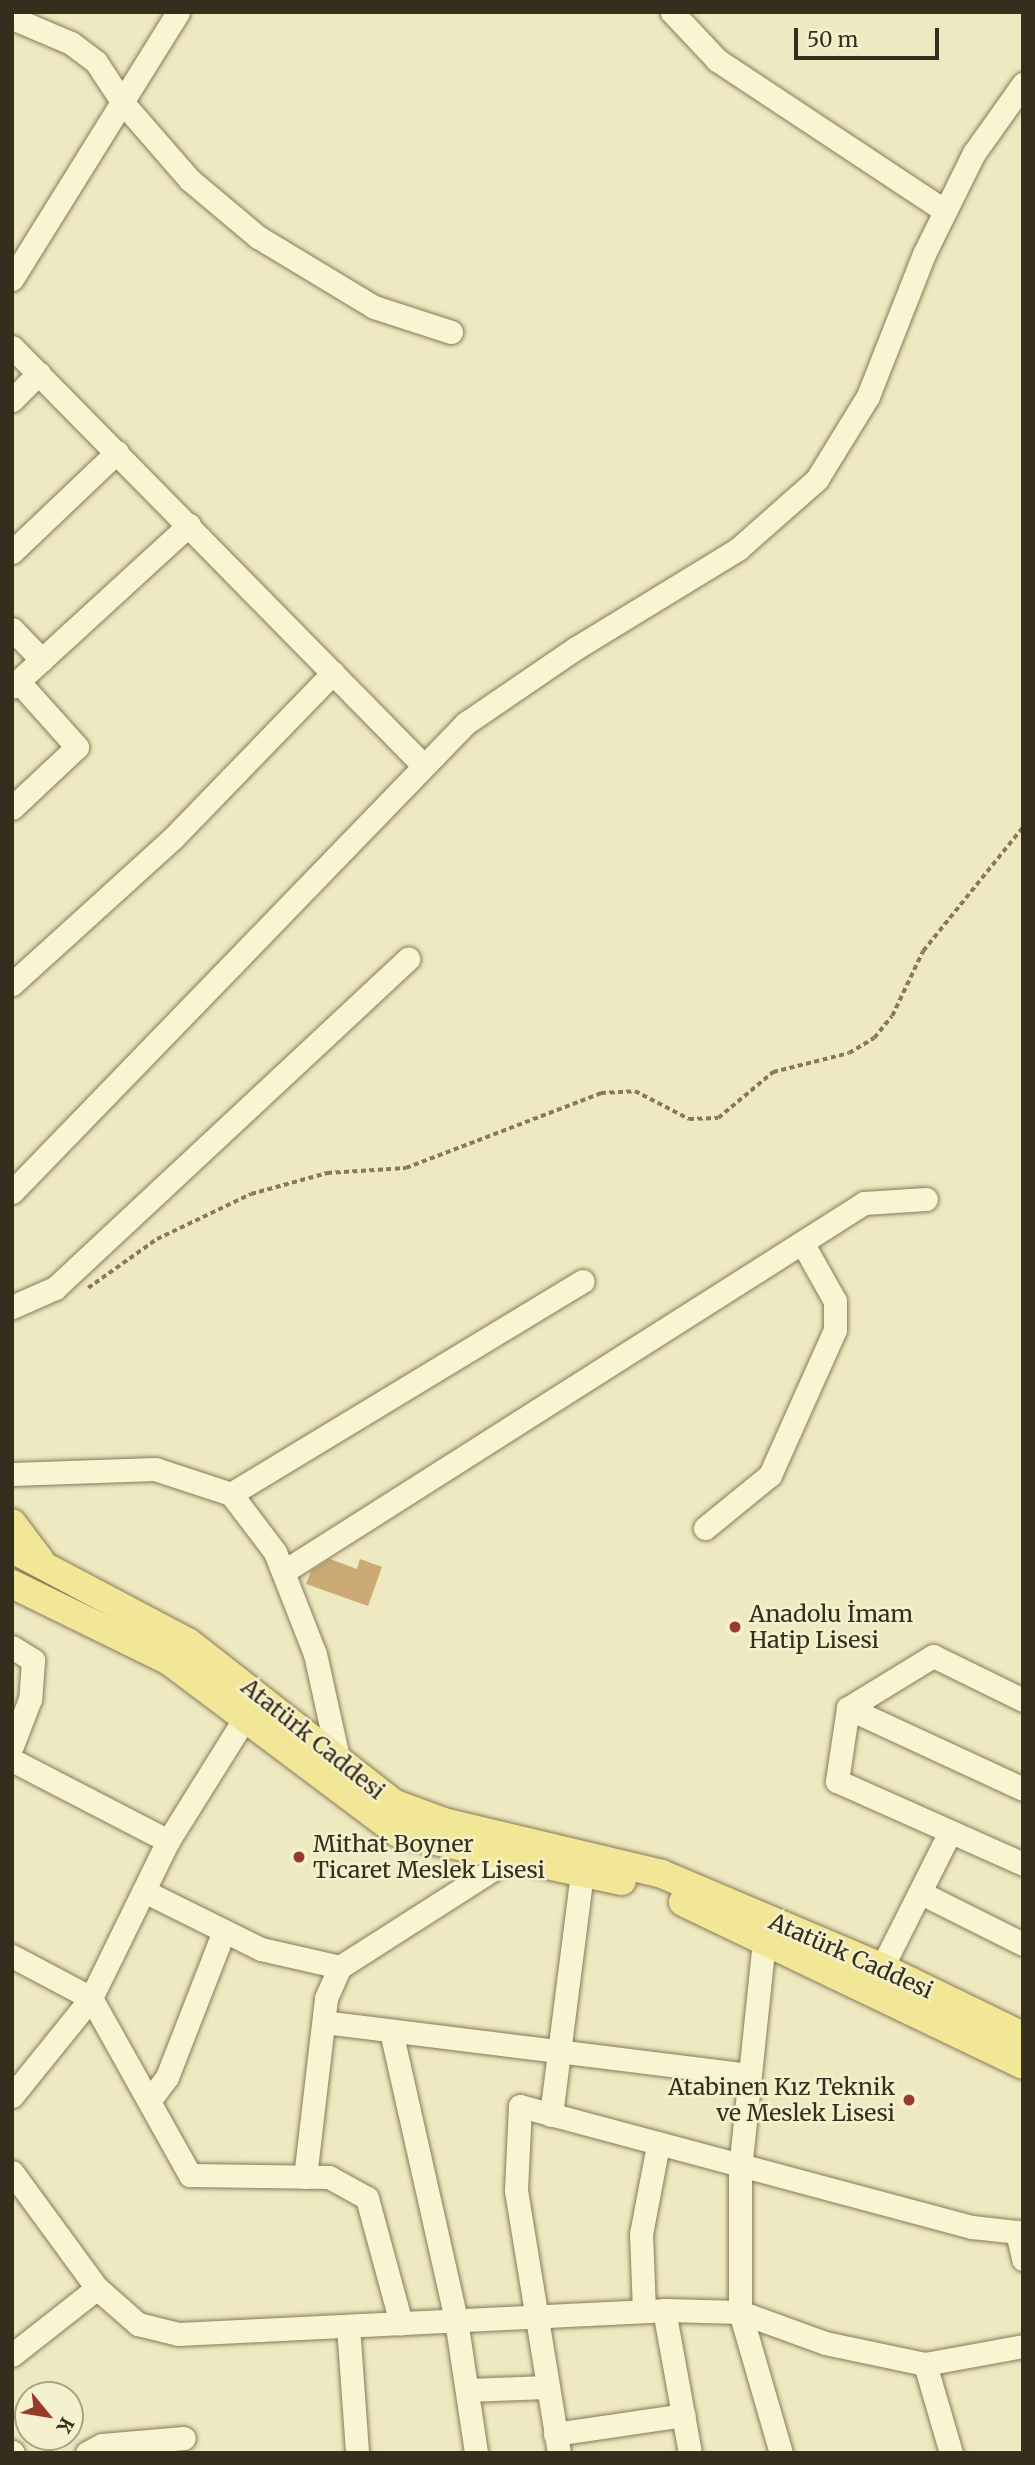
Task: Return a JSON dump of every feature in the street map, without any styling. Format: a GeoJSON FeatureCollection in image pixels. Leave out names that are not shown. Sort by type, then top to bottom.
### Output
{"type":"FeatureCollection","features":[{"type":"Feature","properties":{"kind":"main road"},"geometry":{"type":"LineString","coordinates":[[12,1522],[40,1560]]}},
{"type":"Feature","properties":{"kind":"main road","name":"Atatürk Caddesi"},"geometry":{"type":"LineString","coordinates":[[12,1549],[40,1560],[188,1642],[339,1762],[414,1813],[636,1865],[881,1967],[1023,2036]]}},
{"type":"Feature","properties":{"kind":"main road","name":"Atatürk Caddesi"},"geometry":{"type":"LineString","coordinates":[[12,1584],[136,1642],[246,1716],[383,1825],[416,1840],[582,1873],[660,1893],[1023,2065]]}},
{"type":"Feature","properties":{"kind":"street"},"geometry":{"type":"LineString","coordinates":[[12,279],[178,12]]}},
{"type":"Feature","properties":{"kind":"street"},"geometry":{"type":"LineString","coordinates":[[671,12],[717,60],[945,211]]}},
{"type":"Feature","properties":{"kind":"street"},"geometry":{"type":"LineString","coordinates":[[12,18],[84,52],[106,74],[123,103],[190,180],[258,237],[374,307],[451,332]]}},
{"type":"Feature","properties":{"kind":"street"},"geometry":{"type":"LineString","coordinates":[[12,1192],[422,764],[466,723],[576,648],[738,549],[817,479],[868,396],[945,211],[974,153],[1023,84]]}},
{"type":"Feature","properties":{"kind":"street"},"geometry":{"type":"LineString","coordinates":[[12,347],[422,764]]}},
{"type":"Feature","properties":{"kind":"street"},"geometry":{"type":"LineString","coordinates":[[12,400],[40,373]]}},
{"type":"Feature","properties":{"kind":"street"},"geometry":{"type":"LineString","coordinates":[[12,552],[117,452]]}},
{"type":"Feature","properties":{"kind":"street"},"geometry":{"type":"LineString","coordinates":[[12,808],[77,747],[15,684],[189,525]]}},
{"type":"Feature","properties":{"kind":"street"},"geometry":{"type":"LineString","coordinates":[[12,629],[42,660]]}},
{"type":"Feature","properties":{"kind":"street"},"geometry":{"type":"LineString","coordinates":[[12,984],[173,838],[333,673]]}},
{"type":"Feature","properties":{"kind":"street"},"geometry":{"type":"LineString","coordinates":[[12,1307],[55,1289],[408,959]]}},
{"type":"Feature","properties":{"kind":"street"},"geometry":{"type":"LineString","coordinates":[[283,1572],[864,1203],[926,1199]]}},
{"type":"Feature","properties":{"kind":"street"},"geometry":{"type":"LineString","coordinates":[[705,1528],[770,1475],[835,1330],[835,1301],[803,1244]]}},
{"type":"Feature","properties":{"kind":"street"},"geometry":{"type":"LineString","coordinates":[[231,1493],[583,1281]]}},
{"type":"Feature","properties":{"kind":"street"},"geometry":{"type":"LineString","coordinates":[[12,1474],[155,1469],[231,1493],[275,1552],[315,1654],[339,1762]]}},
{"type":"Feature","properties":{"kind":"street"},"geometry":{"type":"LineString","coordinates":[[12,1647],[33,1660],[30,1699],[12,1746]]}},
{"type":"Feature","properties":{"kind":"street"},"geometry":{"type":"LineString","coordinates":[[848,1707],[933,1656],[1023,1700]]}},
{"type":"Feature","properties":{"kind":"street"},"geometry":{"type":"LineString","coordinates":[[848,1707],[1023,1789]]}},
{"type":"Feature","properties":{"kind":"street"},"geometry":{"type":"LineString","coordinates":[[848,1707],[837,1781],[1023,1864]]}},
{"type":"Feature","properties":{"kind":"street"},"geometry":{"type":"LineString","coordinates":[[12,2096],[91,1998],[168,1842],[246,1716]]}},
{"type":"Feature","properties":{"kind":"street"},"geometry":{"type":"LineString","coordinates":[[12,1760],[168,1842]]}},
{"type":"Feature","properties":{"kind":"street"},"geometry":{"type":"LineString","coordinates":[[870,1993],[950,1832]]}},
{"type":"Feature","properties":{"kind":"street"},"geometry":{"type":"LineString","coordinates":[[305,2177],[326,1998],[340,1967],[507,1860]]}},
{"type":"Feature","properties":{"kind":"street"},"geometry":{"type":"LineString","coordinates":[[551,2115],[582,1873]]}},
{"type":"Feature","properties":{"kind":"street"},"geometry":{"type":"LineString","coordinates":[[144,1891],[223,1933],[261,1949],[340,1967]]}},
{"type":"Feature","properties":{"kind":"street"},"geometry":{"type":"LineString","coordinates":[[922,1893],[1023,1944]]}},
{"type":"Feature","properties":{"kind":"street"},"geometry":{"type":"LineString","coordinates":[[149,2101],[167,2077],[223,1933]]}},
{"type":"Feature","properties":{"kind":"street"},"geometry":{"type":"LineString","coordinates":[[764,1941],[740,2168],[740,2312],[781,2453]]}},
{"type":"Feature","properties":{"kind":"street"},"geometry":{"type":"LineString","coordinates":[[12,1956],[91,1998],[190,2175],[329,2177],[366,2198],[401,2323]]}},
{"type":"Feature","properties":{"kind":"street"},"geometry":{"type":"LineString","coordinates":[[324,2022],[559,2056],[748,2075]]}},
{"type":"Feature","properties":{"kind":"street"},"geometry":{"type":"LineString","coordinates":[[391,2032],[456,2320],[476,2453]]}},
{"type":"Feature","properties":{"kind":"street"},"geometry":{"type":"LineString","coordinates":[[684,2415],[557,2443],[534,2316],[516,2190],[520,2106],[740,2168],[972,2227],[1017,2232],[1023,2259]]}},
{"type":"Feature","properties":{"kind":"street"},"geometry":{"type":"LineString","coordinates":[[658,2145],[640,2234],[654,2310],[684,2415],[690,2453]]}},
{"type":"Feature","properties":{"kind":"street"},"geometry":{"type":"LineString","coordinates":[[12,2172],[97,2288],[138,2324],[177,2334],[654,2310],[740,2312],[825,2343],[925,2364],[1023,2346]]}},
{"type":"Feature","properties":{"kind":"street"},"geometry":{"type":"LineString","coordinates":[[12,2355],[97,2288]]}},
{"type":"Feature","properties":{"kind":"street"},"geometry":{"type":"LineString","coordinates":[[348,2326],[357,2453]]}},
{"type":"Feature","properties":{"kind":"street"},"geometry":{"type":"LineString","coordinates":[[925,2364],[951,2453]]}},
{"type":"Feature","properties":{"kind":"street"},"geometry":{"type":"LineString","coordinates":[[467,2390],[547,2387]]}},
{"type":"Feature","properties":{"kind":"street"},"geometry":{"type":"LineString","coordinates":[[87,2453],[102,2445],[184,2438]]}},
{"type":"Feature","properties":{"kind":"path"},"geometry":{"type":"LineString","coordinates":[[77,1296],[157,1239],[251,1194],[327,1173],[406,1168],[601,1093],[635,1091],[689,1119],[718,1118],[774,1072],[849,1053],[874,1038],[892,1016],[923,951],[1023,827]]}},
{"type":"Feature","properties":{"kind":"building"},"geometry":{"type":"Polygon","coordinates":[[[330,1559],[357,1569],[360,1559],[382,1567],[368,1606],[306,1584],[311,1571],[330,1559]]]}},
{"type":"Feature","properties":{"kind":"place","name":"Anadolu İmam Hatip Lisesi"},"geometry":{"type":"Point","coordinates":[735,1627]}},
{"type":"Feature","properties":{"kind":"place","name":"Mithat Boyner Ticaret Meslek Lisesi"},"geometry":{"type":"Point","coordinates":[299,1857]}},
{"type":"Feature","properties":{"kind":"place","name":"Atabinen Kız Teknik ve Meslek Lisesi"},"geometry":{"type":"Point","coordinates":[909,2100]}}]}
